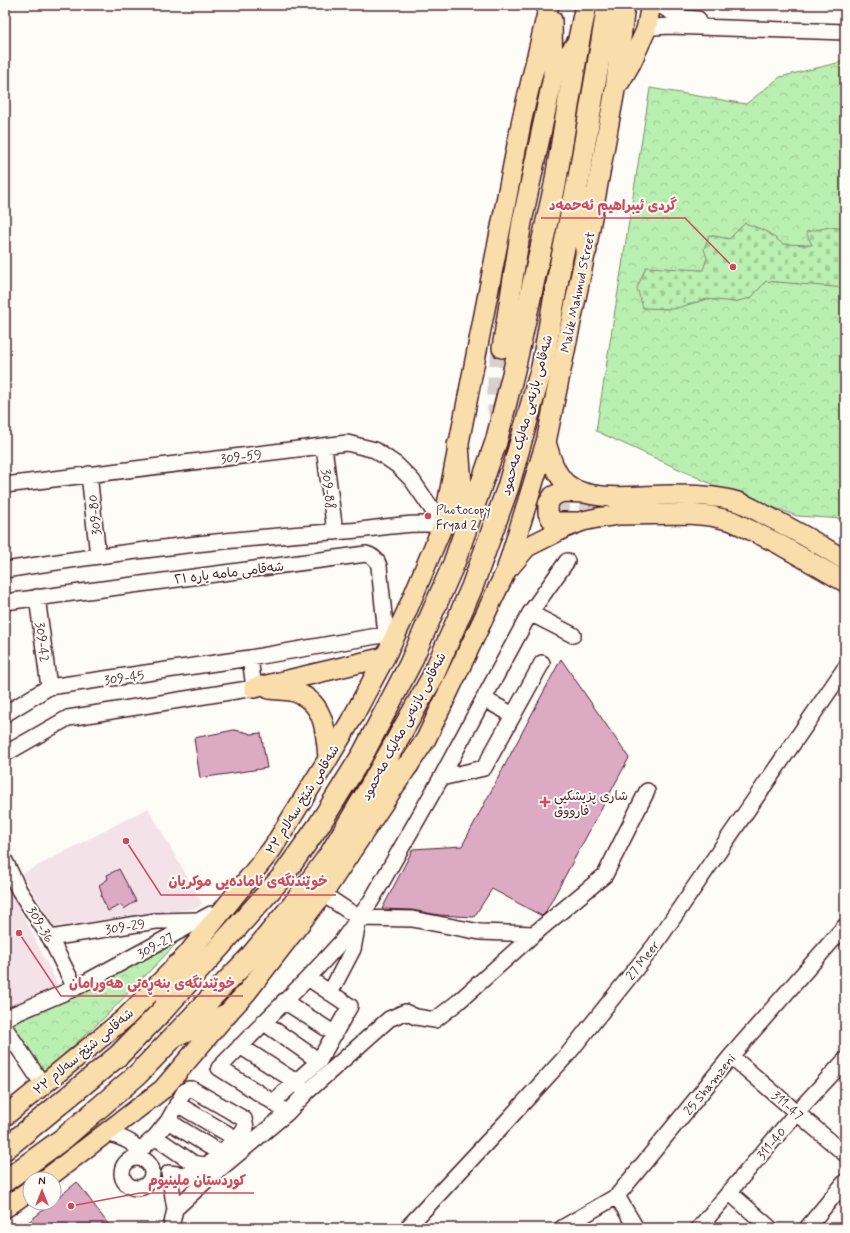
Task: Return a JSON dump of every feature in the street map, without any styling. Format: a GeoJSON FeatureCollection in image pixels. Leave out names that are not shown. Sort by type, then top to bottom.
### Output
{"type":"FeatureCollection","features":[{"type":"Feature","properties":{"kind":"highway","name":"شەقامی بازنەیی مەلیک مەحمود"},"geometry":{"type":"LineString","coordinates":[[5,1149],[118,1055],[164,1008],[282,877],[319,825],[363,754],[410,664],[454,563],[496,442],[514,370],[555,185],[579,38],[586,5]]}},
{"type":"Feature","properties":{"kind":"highway","name":"شەقامی بازنەیی مەلیک مەحمود"},"geometry":{"type":"LineString","coordinates":[[5,1181],[64,1138],[138,1074],[251,956],[331,853],[359,807],[432,678],[472,587],[508,486],[542,366],[561,262],[579,177],[608,5]]}},
{"type":"Feature","properties":{"kind":"highway"},"geometry":{"type":"LineString","coordinates":[[579,177],[586,250]]}},
{"type":"Feature","properties":{"kind":"highway"},"geometry":{"type":"LineString","coordinates":[[458,446],[465,532]]}},
{"type":"Feature","properties":{"kind":"highway"},"geometry":{"type":"LineString","coordinates":[[359,807],[408,765]]}},
{"type":"Feature","properties":{"kind":"highway"},"geometry":{"type":"LineString","coordinates":[[164,1008],[176,966]]}},
{"type":"Feature","properties":{"kind":"highway"},"geometry":{"type":"LineString","coordinates":[[172,1037],[226,1014]]}},
{"type":"Feature","properties":{"kind":"main road","name":"شەقامی شێخ سەلام ٣٣"},"geometry":{"type":"LineString","coordinates":[[5,1116],[125,1018],[187,955],[272,849],[353,717],[385,657],[391,634],[415,593],[443,525],[522,119],[549,5]]}},
{"type":"Feature","properties":{"kind":"main road"},"geometry":{"type":"LineString","coordinates":[[502,348],[522,222],[553,77],[552,5]]}},
{"type":"Feature","properties":{"kind":"main road","name":"Malik Mahmud Street"},"geometry":{"type":"LineString","coordinates":[[506,571],[546,442],[586,250],[615,90],[625,5]]}},
{"type":"Feature","properties":{"kind":"main road"},"geometry":{"type":"LineString","coordinates":[[615,90],[631,63],[646,30],[651,5]]}},
{"type":"Feature","properties":{"kind":"main road"},"geometry":{"type":"LineString","coordinates":[[553,77],[579,38]]}},
{"type":"Feature","properties":{"kind":"main road"},"geometry":{"type":"LineString","coordinates":[[546,442],[551,459],[558,474],[566,484],[585,493]]}},
{"type":"Feature","properties":{"kind":"main road"},"geometry":{"type":"LineString","coordinates":[[583,521],[557,522],[552,520],[548,513],[548,504],[553,496],[562,492],[627,496],[713,496],[739,502],[786,525],[845,560]]}},
{"type":"Feature","properties":{"kind":"main road"},"geometry":{"type":"LineString","coordinates":[[605,504],[657,503],[733,511],[788,537],[845,570]]}},
{"type":"Feature","properties":{"kind":"main road"},"geometry":{"type":"LineString","coordinates":[[56,1171],[163,1089],[226,1014],[247,992],[323,894],[426,739],[506,571],[527,547],[565,528],[583,521],[597,518],[618,515],[669,514],[711,516],[732,521],[777,543],[845,582]]}},
{"type":"Feature","properties":{"kind":"main road"},"geometry":{"type":"LineString","coordinates":[[254,688],[385,657]]}},
{"type":"Feature","properties":{"kind":"main road"},"geometry":{"type":"LineString","coordinates":[[254,688],[292,691],[312,702],[323,720],[328,759]]}},
{"type":"Feature","properties":{"kind":"main road"},"geometry":{"type":"LineString","coordinates":[[5,1208],[22,1196]]}},
{"type":"Feature","properties":{"kind":"street"},"geometry":{"type":"LineString","coordinates":[[658,5],[682,18],[845,23]]}},
{"type":"Feature","properties":{"kind":"street"},"geometry":{"type":"LineString","coordinates":[[646,30],[670,26],[845,32]]}},
{"type":"Feature","properties":{"kind":"street","name":"309-59"},"geometry":{"type":"LineString","coordinates":[[5,485],[347,443],[375,450],[397,465],[412,480],[443,525]]}},
{"type":"Feature","properties":{"kind":"street","name":"309-88"},"geometry":{"type":"LineString","coordinates":[[324,447],[334,532]]}},
{"type":"Feature","properties":{"kind":"street","name":"309-80"},"geometry":{"type":"LineString","coordinates":[[89,474],[98,556]]}},
{"type":"Feature","properties":{"kind":"street"},"geometry":{"type":"LineString","coordinates":[[5,570],[98,556],[247,538],[372,529],[410,524],[443,525]]}},
{"type":"Feature","properties":{"kind":"street","name":"شەقامی مامە یارە ٢١"},"geometry":{"type":"LineString","coordinates":[[5,602],[366,554],[376,558],[379,566],[391,634]]}},
{"type":"Feature","properties":{"kind":"street"},"geometry":{"type":"LineString","coordinates":[[330,993],[347,945],[359,918],[371,901],[441,778],[530,613],[567,561]]}},
{"type":"Feature","properties":{"kind":"street","name":"309-42"},"geometry":{"type":"LineString","coordinates":[[37,597],[48,687]]}},
{"type":"Feature","properties":{"kind":"street"},"geometry":{"type":"LineString","coordinates":[[530,613],[574,635]]}},
{"type":"Feature","properties":{"kind":"street","name":"309-45"},"geometry":{"type":"LineString","coordinates":[[5,714],[48,687],[250,658],[391,634]]}},
{"type":"Feature","properties":{"kind":"street"},"geometry":{"type":"LineString","coordinates":[[5,754],[68,718],[254,688],[250,658]]}},
{"type":"Feature","properties":{"kind":"street"},"geometry":{"type":"LineString","coordinates":[[441,778],[484,768],[542,664]]}},
{"type":"Feature","properties":{"kind":"street","name":"27 Meer"},"geometry":{"type":"LineString","coordinates":[[407,1228],[568,1054],[654,946],[845,668]]}},
{"type":"Feature","properties":{"kind":"street"},"geometry":{"type":"LineString","coordinates":[[484,699],[513,715]]}},
{"type":"Feature","properties":{"kind":"street"},"geometry":{"type":"LineString","coordinates":[[175,1210],[209,1178],[287,1113],[307,1092],[394,1016],[405,1012],[416,1017],[435,1020],[458,1002],[534,934],[605,875],[647,791]]}},
{"type":"Feature","properties":{"kind":"street","name":"309-36"},"geometry":{"type":"LineString","coordinates":[[5,861],[19,890],[50,938],[75,988]]}},
{"type":"Feature","properties":{"kind":"street"},"geometry":{"type":"LineString","coordinates":[[323,894],[359,918],[412,919],[480,932],[534,934]]}},
{"type":"Feature","properties":{"kind":"street","name":"309-27"},"geometry":{"type":"LineString","coordinates":[[5,1018],[75,988],[211,914],[218,916]]}},
{"type":"Feature","properties":{"kind":"street","name":"309-29"},"geometry":{"type":"LineString","coordinates":[[50,938],[156,921],[200,920]]}},
{"type":"Feature","properties":{"kind":"street","name":"25 Shamzeni"},"geometry":{"type":"LineString","coordinates":[[562,1228],[617,1196],[731,1056],[845,926]]}},
{"type":"Feature","properties":{"kind":"street"},"geometry":{"type":"LineString","coordinates":[[287,1113],[273,1102],[218,1068],[308,978],[347,945]]}},
{"type":"Feature","properties":{"kind":"street"},"geometry":{"type":"LineString","coordinates":[[273,1102],[319,1061],[350,1006],[308,978]]}},
{"type":"Feature","properties":{"kind":"street"},"geometry":{"type":"LineString","coordinates":[[284,1001],[335,1034]]}},
{"type":"Feature","properties":{"kind":"street"},"geometry":{"type":"LineString","coordinates":[[264,1022],[319,1061]]}},
{"type":"Feature","properties":{"kind":"street"},"geometry":{"type":"LineString","coordinates":[[5,1028],[44,1085]]}},
{"type":"Feature","properties":{"kind":"street"},"geometry":{"type":"LineString","coordinates":[[240,1046],[296,1082],[307,1092]]}},
{"type":"Feature","properties":{"kind":"street","name":"311-47"},"geometry":{"type":"LineString","coordinates":[[731,1056],[845,1154]]}},
{"type":"Feature","properties":{"kind":"street","name":"311-40"},"geometry":{"type":"LineString","coordinates":[[699,1228],[797,1112],[845,1060]]}},
{"type":"Feature","properties":{"kind":"street"},"geometry":{"type":"LineString","coordinates":[[106,1132],[130,1142],[140,1154],[149,1163],[152,1170],[151,1178],[145,1185],[135,1187],[126,1183],[122,1174],[124,1165],[140,1154],[168,1120],[184,1092],[188,1089],[192,1089],[244,1119],[246,1123],[246,1128],[212,1162],[204,1165],[193,1163],[155,1136]]}},
{"type":"Feature","properties":{"kind":"street"},"geometry":{"type":"LineString","coordinates":[[177,1104],[235,1138]]}},
{"type":"Feature","properties":{"kind":"street"},"geometry":{"type":"LineString","coordinates":[[168,1120],[220,1153]]}},
{"type":"Feature","properties":{"kind":"street"},"geometry":{"type":"LineString","coordinates":[[152,1170],[209,1178]]}},
{"type":"Feature","properties":{"kind":"street"},"geometry":{"type":"LineString","coordinates":[[169,1173],[175,1210],[171,1228]]}},
{"type":"Feature","properties":{"kind":"street"},"geometry":{"type":"LineString","coordinates":[[807,1228],[845,1182]]}},
{"type":"Feature","properties":{"kind":"street"},"geometry":{"type":"LineString","coordinates":[[729,1192],[770,1228]]}},
{"type":"Feature","properties":{"kind":"street"},"geometry":{"type":"LineString","coordinates":[[617,1196],[636,1228]]}},
{"type":"Feature","properties":{"kind":"shaded area"},"geometry":{"type":"Polygon","coordinates":[[[148,808],[202,903],[198,908],[54,927],[22,874],[148,808]]]}},
{"type":"Feature","properties":{"kind":"shaded area"},"geometry":{"type":"Polygon","coordinates":[[[7,883],[57,983],[57,986],[5,1013],[5,884],[7,883]]]}},
{"type":"Feature","properties":{"kind":"green space"},"geometry":{"type":"Polygon","coordinates":[[[845,61],[845,519],[797,516],[718,487],[596,431],[650,88],[746,104],[780,77],[845,61]]]}},
{"type":"Feature","properties":{"kind":"green space"},"geometry":{"type":"Polygon","coordinates":[[[745,223],[766,231],[783,244],[812,245],[806,232],[830,227],[845,229],[845,288],[766,281],[751,298],[734,302],[707,299],[674,309],[643,308],[637,288],[646,267],[703,270],[707,258],[704,249],[709,235],[729,239],[745,223]]]}},
{"type":"Feature","properties":{"kind":"green space"},"geometry":{"type":"Polygon","coordinates":[[[177,943],[107,1015],[37,1079],[12,1025],[177,943]]]}},
{"type":"Feature","properties":{"kind":"building","name":"شاری پزیشکیی فارووق"},"geometry":{"type":"Polygon","coordinates":[[[561,659],[629,758],[545,913],[542,916],[492,889],[474,917],[439,915],[412,910],[382,909],[413,849],[462,846],[561,659]]]}},
{"type":"Feature","properties":{"kind":"building"},"geometry":{"type":"Polygon","coordinates":[[[234,730],[251,734],[261,733],[267,768],[200,778],[194,738],[234,730]]]}},
{"type":"Feature","properties":{"kind":"building"},"geometry":{"type":"Polygon","coordinates":[[[119,869],[136,901],[124,909],[121,905],[108,911],[101,896],[99,885],[108,879],[107,875],[119,869]]]}},
{"type":"Feature","properties":{"kind":"building"},"geometry":{"type":"Polygon","coordinates":[[[77,1182],[111,1228],[21,1228],[42,1211],[62,1211],[62,1194],[77,1182]]]}},
{"type":"Feature","properties":{"kind":"tunnel"},"geometry":{"type":"LineString","coordinates":[[502,348],[497,373],[497,409],[512,459],[526,483],[539,496],[563,507],[605,504]]}},
{"type":"Feature","properties":{"kind":"place","name":"گردی ئیبراھیم ئەحمەد"},"geometry":{"type":"Point","coordinates":[733,267]}},
{"type":"Feature","properties":{"kind":"place","name":"Photocopy Fryad 2"},"geometry":{"type":"Point","coordinates":[428,516]}},
{"type":"Feature","properties":{"kind":"place","name":"شاری پزیشکیی فارووق"},"geometry":{"type":"Point","coordinates":[545,802]}},
{"type":"Feature","properties":{"kind":"place","name":"خوێندنگەی ئامادەیی موکریان"},"geometry":{"type":"Point","coordinates":[126,841]}},
{"type":"Feature","properties":{"kind":"place","name":"خوێندنگەی بنەڕەتی هەورامان"},"geometry":{"type":"Point","coordinates":[19,933]}},
{"type":"Feature","properties":{"kind":"place","name":"کوردستان ملینیوم"},"geometry":{"type":"Point","coordinates":[71,1206]}}]}
